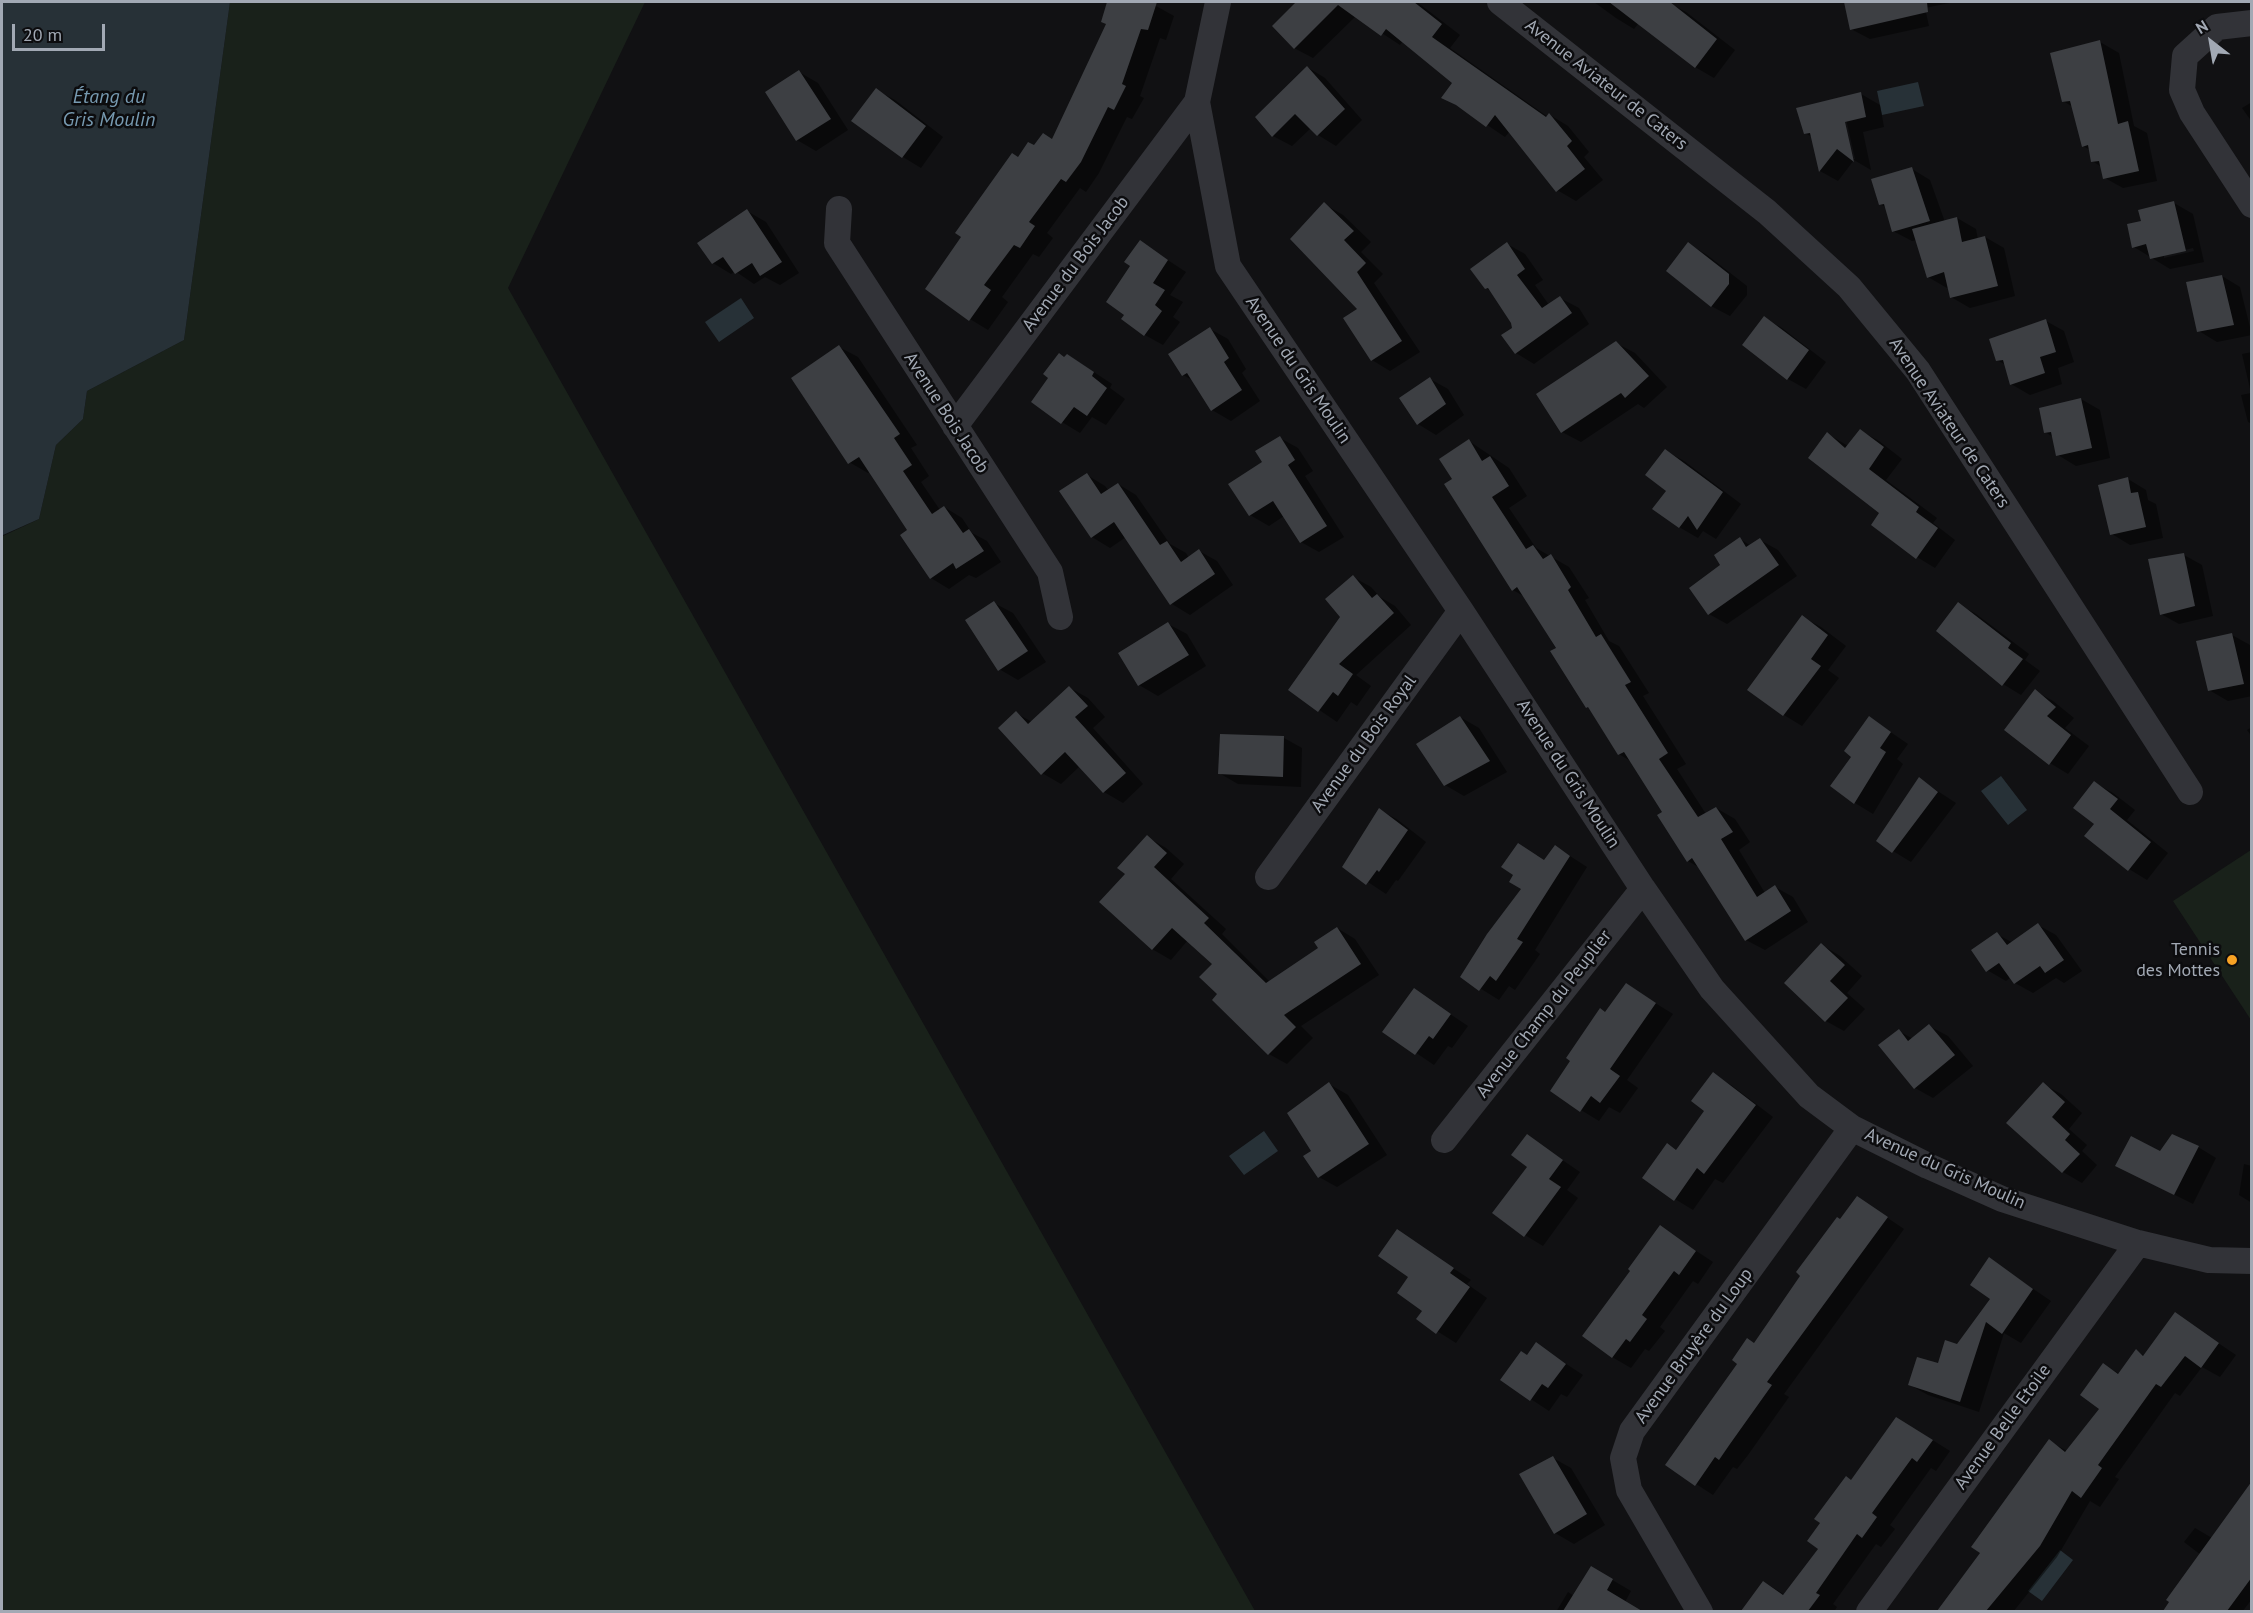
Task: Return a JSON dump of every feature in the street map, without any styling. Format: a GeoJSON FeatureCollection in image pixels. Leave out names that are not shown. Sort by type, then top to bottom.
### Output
{"type":"FeatureCollection","features":[{"type":"Feature","properties":{"kind":"street","name":"Avenue du Gris Moulin"},"geometry":{"type":"LineString","coordinates":[[1218,2],[1197,102],[1228,266],[1461,611],[1643,889],[1712,988],[1809,1096],[1852,1128],[1928,1166],[2002,1199],[2138,1243],[2208,1260],[2252,1261]]}},
{"type":"Feature","properties":{"kind":"street","name":"Avenue Aviateur de Caters"},"geometry":{"type":"LineString","coordinates":[[1500,2],[1767,212],[1849,287],[1918,371],[2190,792]]}},
{"type":"Feature","properties":{"kind":"street"},"geometry":{"type":"LineString","coordinates":[[2252,23],[2217,27],[2185,56],[2182,90],[2192,113],[2252,205]]}},
{"type":"Feature","properties":{"kind":"street","name":"Avenue du Bois Jacob"},"geometry":{"type":"LineString","coordinates":[[955,426],[1197,102]]}},
{"type":"Feature","properties":{"kind":"street","name":"Avenue Bois Jacob"},"geometry":{"type":"LineString","coordinates":[[839,209],[837,243],[1050,572],[1060,617]]}},
{"type":"Feature","properties":{"kind":"street","name":"Avenue du Bois Royal"},"geometry":{"type":"LineString","coordinates":[[1268,877],[1461,611]]}},
{"type":"Feature","properties":{"kind":"street","name":"Avenue Champ du Peuplier"},"geometry":{"type":"LineString","coordinates":[[1444,1140],[1643,889]]}},
{"type":"Feature","properties":{"kind":"street","name":"Avenue Bruyère du Loup"},"geometry":{"type":"LineString","coordinates":[[1700,1611],[1629,1490],[1623,1458],[1632,1431],[1852,1128]]}},
{"type":"Feature","properties":{"kind":"street","name":"Avenue Belle Etoile"},"geometry":{"type":"LineString","coordinates":[[1869,1611],[2138,1243]]}},
{"type":"Feature","properties":{"kind":"shaded area"},"geometry":{"type":"Polygon","coordinates":[[[230,2],[645,2],[508,288],[1255,1611],[2,1612],[3,536],[39,519],[56,445],[83,419],[87,391],[184,340],[230,2]]]}},
{"type":"Feature","properties":{"kind":"shaded area","name":"Tennis des Mottes"},"geometry":{"type":"Polygon","coordinates":[[[2251,850],[2251,1020],[2173,901],[2251,850]]]}},
{"type":"Feature","properties":{"kind":"water","name":"Étang du Gris Moulin"},"geometry":{"type":"Polygon","coordinates":[[[2,2],[230,2],[184,340],[87,391],[83,419],[56,445],[39,519],[3,535],[2,544],[2,2]]]}},
{"type":"Feature","properties":{"kind":"water"},"geometry":{"type":"Polygon","coordinates":[[[1918,82],[1924,106],[1882,115],[1877,91],[1918,82]]]}},
{"type":"Feature","properties":{"kind":"water"},"geometry":{"type":"Polygon","coordinates":[[[741,298],[754,318],[719,342],[705,322],[741,298]]]}},
{"type":"Feature","properties":{"kind":"water"},"geometry":{"type":"Polygon","coordinates":[[[2001,776],[2027,810],[2008,825],[1981,791],[2001,776]]]}},
{"type":"Feature","properties":{"kind":"water"},"geometry":{"type":"Polygon","coordinates":[[[1264,1131],[1278,1151],[1244,1175],[1229,1156],[1264,1131]]]}},
{"type":"Feature","properties":{"kind":"water"},"geometry":{"type":"Polygon","coordinates":[[[2060,1550],[2073,1560],[2042,1601],[2028,1591],[2060,1550]]]}},
{"type":"Feature","properties":{"kind":"building"},"geometry":{"type":"Polygon","coordinates":[[[1107,2],[1157,2],[1148,30],[1141,29],[1122,84],[1126,86],[1114,110],[1108,107],[1081,162],[1066,182],[1061,179],[1029,222],[1035,226],[1020,248],[1014,245],[984,285],[991,290],[969,321],[925,289],[961,237],[955,233],[1012,153],[1018,157],[1028,142],[1034,145],[1043,133],[1052,139],[1106,24],[1101,22],[1107,2]]]}},
{"type":"Feature","properties":{"kind":"building"},"geometry":{"type":"Polygon","coordinates":[[[1296,2],[1414,2],[1442,24],[1432,37],[1546,117],[1549,113],[1572,141],[1567,146],[1585,169],[1556,192],[1495,115],[1486,127],[1456,105],[1441,98],[1452,83],[1386,29],[1381,36],[1338,5],[1294,49],[1272,26],[1296,2]]]}},
{"type":"Feature","properties":{"kind":"building"},"geometry":{"type":"Polygon","coordinates":[[[1609,2],[1670,2],[1717,39],[1695,68],[1609,2]]]}},
{"type":"Feature","properties":{"kind":"building"},"geometry":{"type":"Polygon","coordinates":[[[1844,2],[1927,2],[1928,12],[1850,30],[1844,2]]]}},
{"type":"Feature","properties":{"kind":"building"},"geometry":{"type":"Polygon","coordinates":[[[2100,40],[2118,124],[2128,121],[2139,171],[2103,179],[2099,161],[2091,162],[2088,145],[2082,147],[2070,101],[2062,102],[2050,53],[2100,40]]]}},
{"type":"Feature","properties":{"kind":"building"},"geometry":{"type":"Polygon","coordinates":[[[1307,66],[1345,109],[1317,136],[1295,114],[1272,137],[1255,117],[1307,66]]]}},
{"type":"Feature","properties":{"kind":"building"},"geometry":{"type":"Polygon","coordinates":[[[799,70],[831,119],[796,141],[765,92],[799,70]]]}},
{"type":"Feature","properties":{"kind":"building"},"geometry":{"type":"Polygon","coordinates":[[[876,88],[926,126],[902,158],[851,121],[876,88]]]}},
{"type":"Feature","properties":{"kind":"building"},"geometry":{"type":"Polygon","coordinates":[[[1861,92],[1866,117],[1845,122],[1854,162],[1837,149],[1819,172],[1810,133],[1804,134],[1796,108],[1861,92]]]}},
{"type":"Feature","properties":{"kind":"building"},"geometry":{"type":"Polygon","coordinates":[[[1912,167],[1930,221],[1892,232],[1884,204],[1879,205],[1871,179],[1912,167]]]}},
{"type":"Feature","properties":{"kind":"building"},"geometry":{"type":"Polygon","coordinates":[[[2174,201],[2186,251],[2150,259],[2146,244],[2132,248],[2127,224],[2141,221],[2138,210],[2174,201]]]}},
{"type":"Feature","properties":{"kind":"building"},"geometry":{"type":"Polygon","coordinates":[[[1324,202],[1354,231],[1344,240],[1366,263],[1357,272],[1402,341],[1371,361],[1343,318],[1357,309],[1290,239],[1324,202]]]}},
{"type":"Feature","properties":{"kind":"building"},"geometry":{"type":"Polygon","coordinates":[[[747,209],[782,262],[760,276],[752,263],[735,274],[723,257],[712,264],[697,243],[747,209]]]}},
{"type":"Feature","properties":{"kind":"building"},"geometry":{"type":"Polygon","coordinates":[[[1957,217],[1962,242],[1985,236],[1998,286],[1950,298],[1944,272],[1927,278],[1912,229],[1957,217]]]}},
{"type":"Feature","properties":{"kind":"building"},"geometry":{"type":"Polygon","coordinates":[[[1140,240],[1168,260],[1153,283],[1165,290],[1155,305],[1162,311],[1144,336],[1121,319],[1124,315],[1106,302],[1130,266],[1124,262],[1140,240]]]}},
{"type":"Feature","properties":{"kind":"building"},"geometry":{"type":"Polygon","coordinates":[[[1507,242],[1525,269],[1517,275],[1542,308],[1560,296],[1572,313],[1515,354],[1501,335],[1512,328],[1511,323],[1488,288],[1485,289],[1470,269],[1507,242]]]}},
{"type":"Feature","properties":{"kind":"building"},"geometry":{"type":"Polygon","coordinates":[[[1688,242],[1729,274],[1729,284],[1711,307],[1666,271],[1688,242]]]}},
{"type":"Feature","properties":{"kind":"building"},"geometry":{"type":"Polygon","coordinates":[[[2222,275],[2234,325],[2197,332],[2186,282],[2222,275]]]}},
{"type":"Feature","properties":{"kind":"building"},"geometry":{"type":"Polygon","coordinates":[[[1764,316],[1809,350],[1787,380],[1742,345],[1764,316]]]}},
{"type":"Feature","properties":{"kind":"building"},"geometry":{"type":"Polygon","coordinates":[[[2046,319],[2056,352],[2040,357],[2045,373],[2010,385],[2003,360],[1996,361],[1989,339],[2046,319]]]}},
{"type":"Feature","properties":{"kind":"building"},"geometry":{"type":"Polygon","coordinates":[[[1210,327],[1229,358],[1224,362],[1242,390],[1211,411],[1187,373],[1182,376],[1168,354],[1210,327]]]}},
{"type":"Feature","properties":{"kind":"building"},"geometry":{"type":"Polygon","coordinates":[[[1616,341],[1649,376],[1625,398],[1621,393],[1561,433],[1536,394],[1616,341]]]}},
{"type":"Feature","properties":{"kind":"building"},"geometry":{"type":"Polygon","coordinates":[[[839,345],[900,434],[894,438],[912,465],[903,471],[932,514],[944,506],[963,533],[969,529],[984,551],[956,569],[953,563],[930,579],[900,535],[907,530],[859,457],[848,464],[791,378],[839,345]]]}},
{"type":"Feature","properties":{"kind":"building"},"geometry":{"type":"Polygon","coordinates":[[[1059,353],[1064,357],[1067,354],[1094,372],[1092,376],[1107,388],[1087,416],[1074,407],[1061,424],[1031,402],[1048,378],[1043,374],[1059,353]]]}},
{"type":"Feature","properties":{"kind":"building"},"geometry":{"type":"Polygon","coordinates":[[[1430,377],[1446,404],[1417,425],[1399,398],[1430,377]]]}},
{"type":"Feature","properties":{"kind":"building"},"geometry":{"type":"Polygon","coordinates":[[[2081,398],[2092,448],[2056,456],[2051,432],[2044,433],[2039,408],[2081,398]]]}},
{"type":"Feature","properties":{"kind":"building"},"geometry":{"type":"Polygon","coordinates":[[[1860,429],[1884,447],[1869,469],[1919,507],[1916,512],[1938,528],[1916,559],[1871,525],[1879,513],[1808,458],[1827,432],[1845,448],[1860,429]]]}},
{"type":"Feature","properties":{"kind":"building"},"geometry":{"type":"Polygon","coordinates":[[[1280,436],[1295,460],[1288,465],[1327,526],[1300,543],[1273,501],[1249,516],[1228,484],[1262,462],[1255,451],[1280,436]]]}},
{"type":"Feature","properties":{"kind":"building"},"geometry":{"type":"Polygon","coordinates":[[[1469,439],[1482,461],[1490,456],[1509,486],[1492,497],[1526,549],[1533,545],[1543,559],[1551,554],[1571,587],[1568,590],[1596,637],[1601,634],[1631,682],[1625,685],[1668,753],[1659,759],[1698,817],[1716,807],[1733,832],[1721,839],[1757,897],[1775,885],[1791,911],[1745,941],[1692,858],[1687,862],[1657,815],[1662,812],[1624,752],[1618,755],[1588,707],[1586,708],[1550,651],[1556,648],[1517,587],[1512,591],[1444,484],[1452,479],[1439,459],[1469,439]]]}},
{"type":"Feature","properties":{"kind":"building"},"geometry":{"type":"Polygon","coordinates":[[[1665,449],[1723,492],[1697,530],[1688,516],[1679,528],[1652,509],[1666,491],[1645,475],[1665,449]]]}},
{"type":"Feature","properties":{"kind":"building"},"geometry":{"type":"Polygon","coordinates":[[[1087,473],[1101,494],[1118,483],[1160,545],[1167,541],[1181,562],[1199,549],[1215,574],[1170,605],[1114,522],[1091,538],[1059,491],[1087,473]]]}},
{"type":"Feature","properties":{"kind":"building"},"geometry":{"type":"Polygon","coordinates":[[[2128,477],[2131,493],[2138,492],[2146,527],[2110,535],[2098,485],[2128,477]]]}},
{"type":"Feature","properties":{"kind":"building"},"geometry":{"type":"Polygon","coordinates":[[[1740,537],[1746,547],[1760,538],[1779,565],[1708,615],[1689,588],[1720,565],[1714,555],[1740,537]]]}},
{"type":"Feature","properties":{"kind":"building"},"geometry":{"type":"Polygon","coordinates":[[[2184,553],[2195,606],[2160,615],[2148,559],[2184,553]]]}},
{"type":"Feature","properties":{"kind":"building"},"geometry":{"type":"Polygon","coordinates":[[[1353,575],[1372,598],[1377,594],[1394,613],[1339,664],[1353,674],[1338,696],[1333,692],[1318,712],[1288,690],[1340,617],[1325,599],[1353,575]]]}},
{"type":"Feature","properties":{"kind":"building"},"geometry":{"type":"Polygon","coordinates":[[[994,601],[1028,651],[998,671],[965,620],[994,601]]]}},
{"type":"Feature","properties":{"kind":"building"},"geometry":{"type":"Polygon","coordinates":[[[1958,602],[2011,643],[2008,648],[2023,659],[2002,686],[1936,631],[1958,602]]]}},
{"type":"Feature","properties":{"kind":"building"},"geometry":{"type":"Polygon","coordinates":[[[1802,615],[1828,635],[1811,659],[1821,666],[1783,716],[1747,690],[1802,615]]]}},
{"type":"Feature","properties":{"kind":"building"},"geometry":{"type":"Polygon","coordinates":[[[1168,622],[1189,655],[1138,686],[1118,653],[1168,622]]]}},
{"type":"Feature","properties":{"kind":"building"},"geometry":{"type":"Polygon","coordinates":[[[2232,633],[2244,684],[2208,691],[2196,641],[2232,633]]]}},
{"type":"Feature","properties":{"kind":"building"},"geometry":{"type":"Polygon","coordinates":[[[1069,686],[1088,706],[1075,717],[1126,773],[1103,793],[1065,752],[1041,775],[998,728],[1016,711],[1028,724],[1069,686]]]}},
{"type":"Feature","properties":{"kind":"building"},"geometry":{"type":"Polygon","coordinates":[[[2035,689],[2056,707],[2047,716],[2071,735],[2049,765],[2004,730],[2035,689]]]}},
{"type":"Feature","properties":{"kind":"building"},"geometry":{"type":"Polygon","coordinates":[[[1460,716],[1490,761],[1444,786],[1416,744],[1460,716]]]}},
{"type":"Feature","properties":{"kind":"building"},"geometry":{"type":"Polygon","coordinates":[[[1869,716],[1891,732],[1880,748],[1886,752],[1854,804],[1830,786],[1851,757],[1844,751],[1869,716]]]}},
{"type":"Feature","properties":{"kind":"building"},"geometry":{"type":"Polygon","coordinates":[[[1220,734],[1284,736],[1283,777],[1218,774],[1220,734]]]}},
{"type":"Feature","properties":{"kind":"building"},"geometry":{"type":"Polygon","coordinates":[[[1919,777],[1938,792],[1892,853],[1876,841],[1919,777]]]}},
{"type":"Feature","properties":{"kind":"building"},"geometry":{"type":"Polygon","coordinates":[[[2094,781],[2118,799],[2110,809],[2151,842],[2128,871],[2084,836],[2094,824],[2073,808],[2094,781]]]}},
{"type":"Feature","properties":{"kind":"building"},"geometry":{"type":"Polygon","coordinates":[[[1379,808],[1408,830],[1379,872],[1377,870],[1366,885],[1342,867],[1379,808]]]}},
{"type":"Feature","properties":{"kind":"building"},"geometry":{"type":"Polygon","coordinates":[[[1147,835],[1167,853],[1154,867],[1209,918],[1204,923],[1266,983],[1318,948],[1314,942],[1337,927],[1361,964],[1284,1015],[1296,1027],[1268,1055],[1212,1000],[1217,994],[1199,977],[1212,964],[1172,928],[1152,950],[1099,902],[1125,874],[1117,868],[1147,835]]]}},
{"type":"Feature","properties":{"kind":"building"},"geometry":{"type":"Polygon","coordinates":[[[1518,843],[1544,860],[1555,845],[1570,856],[1517,939],[1523,942],[1496,981],[1490,976],[1479,991],[1460,977],[1487,934],[1521,889],[1509,882],[1513,875],[1501,867],[1518,843]]]}},
{"type":"Feature","properties":{"kind":"building"},"geometry":{"type":"Polygon","coordinates":[[[2038,923],[2064,960],[2045,973],[2040,966],[2014,984],[1999,963],[1986,972],[1971,950],[1997,932],[2007,945],[2038,923]]]}},
{"type":"Feature","properties":{"kind":"building"},"geometry":{"type":"Polygon","coordinates":[[[1821,943],[1845,965],[1830,981],[1848,998],[1825,1022],[1784,983],[1821,943]]]}},
{"type":"Feature","properties":{"kind":"building"},"geometry":{"type":"Polygon","coordinates":[[[1626,983],[1656,1003],[1610,1069],[1620,1076],[1600,1103],[1591,1096],[1580,1112],[1550,1091],[1570,1061],[1566,1058],[1600,1008],[1605,1012],[1626,983]]]}},
{"type":"Feature","properties":{"kind":"building"},"geometry":{"type":"Polygon","coordinates":[[[1414,988],[1451,1014],[1433,1039],[1429,1036],[1415,1055],[1382,1032],[1414,988]]]}},
{"type":"Feature","properties":{"kind":"building"},"geometry":{"type":"Polygon","coordinates":[[[1929,1024],[1955,1055],[1914,1089],[1878,1045],[1899,1029],[1908,1041],[1929,1024]]]}},
{"type":"Feature","properties":{"kind":"building"},"geometry":{"type":"Polygon","coordinates":[[[1713,1072],[1756,1105],[1704,1174],[1697,1168],[1674,1201],[1642,1178],[1667,1143],[1676,1150],[1704,1111],[1691,1101],[1713,1072]]]}},
{"type":"Feature","properties":{"kind":"building"},"geometry":{"type":"Polygon","coordinates":[[[1329,1082],[1369,1144],[1318,1178],[1303,1156],[1311,1151],[1287,1113],[1329,1082]]]}},
{"type":"Feature","properties":{"kind":"building"},"geometry":{"type":"Polygon","coordinates":[[[2043,1082],[2065,1102],[2052,1117],[2070,1134],[2065,1140],[2080,1154],[2062,1173],[2006,1123],[2043,1082]]]}},
{"type":"Feature","properties":{"kind":"building"},"geometry":{"type":"Polygon","coordinates":[[[1527,1134],[1563,1160],[1549,1179],[1561,1187],[1524,1237],[1492,1213],[1527,1167],[1511,1155],[1527,1134]]]}},
{"type":"Feature","properties":{"kind":"building"},"geometry":{"type":"Polygon","coordinates":[[[2172,1134],[2199,1146],[2174,1195],[2115,1166],[2131,1136],[2160,1151],[2172,1134]]]}},
{"type":"Feature","properties":{"kind":"building"},"geometry":{"type":"Polygon","coordinates":[[[1857,1196],[1888,1217],[1767,1382],[1772,1385],[1719,1460],[1715,1457],[1695,1486],[1665,1465],[1737,1364],[1732,1360],[1747,1338],[1754,1343],[1800,1276],[1796,1272],[1837,1217],[1840,1219],[1857,1196]]]}},
{"type":"Feature","properties":{"kind":"building"},"geometry":{"type":"Polygon","coordinates":[[[1660,1225],[1696,1251],[1679,1275],[1674,1271],[1642,1315],[1647,1319],[1630,1342],[1626,1339],[1612,1358],[1582,1336],[1630,1271],[1628,1269],[1660,1225]]]}},
{"type":"Feature","properties":{"kind":"building"},"geometry":{"type":"Polygon","coordinates":[[[1397,1229],[1454,1268],[1450,1273],[1470,1287],[1436,1334],[1416,1319],[1422,1311],[1397,1293],[1408,1277],[1378,1256],[1397,1229]]]}},
{"type":"Feature","properties":{"kind":"building"},"geometry":{"type":"Polygon","coordinates":[[[1989,1257],[2033,1289],[2002,1334],[1986,1322],[1960,1402],[1908,1385],[1917,1357],[1938,1363],[1945,1340],[1957,1344],[1990,1299],[1970,1285],[1989,1257]]]}},
{"type":"Feature","properties":{"kind":"building"},"geometry":{"type":"Polygon","coordinates":[[[2175,1312],[2219,1343],[2201,1368],[2185,1356],[2161,1387],[2156,1384],[2098,1465],[2102,1468],[2081,1498],[2072,1491],[2040,1546],[1986,1611],[1937,1611],[1980,1553],[1971,1547],[2049,1439],[2065,1452],[2099,1409],[2080,1395],[2103,1363],[2118,1374],[2136,1349],[2143,1356],[2175,1312]]]}},
{"type":"Feature","properties":{"kind":"building"},"geometry":{"type":"Polygon","coordinates":[[[1536,1342],[1566,1364],[1548,1388],[1542,1384],[1530,1401],[1500,1380],[1521,1351],[1527,1355],[1536,1342]]]}},
{"type":"Feature","properties":{"kind":"building"},"geometry":{"type":"Polygon","coordinates":[[[1896,1417],[1933,1440],[1917,1462],[1912,1458],[1872,1513],[1877,1517],[1862,1538],[1857,1534],[1816,1593],[1820,1595],[1808,1611],[1741,1611],[1763,1581],[1783,1595],[1818,1549],[1807,1541],[1820,1523],[1814,1519],[1846,1476],[1851,1480],[1896,1417]]]}},
{"type":"Feature","properties":{"kind":"building"},"geometry":{"type":"Polygon","coordinates":[[[1553,1456],[1587,1514],[1554,1534],[1519,1474],[1553,1456]]]}},
{"type":"Feature","properties":{"kind":"building"},"geometry":{"type":"Polygon","coordinates":[[[2252,1481],[2252,1577],[2227,1611],[2163,1611],[2169,1602],[2166,1600],[2252,1481]]]}},
{"type":"Feature","properties":{"kind":"building"},"geometry":{"type":"Polygon","coordinates":[[[1591,1566],[1613,1579],[1607,1590],[1642,1611],[1563,1611],[1591,1566]]]}},
{"type":"Feature","properties":{"kind":"place","name":"Tennis des Mottes"},"geometry":{"type":"Point","coordinates":[2232,960]}}]}
